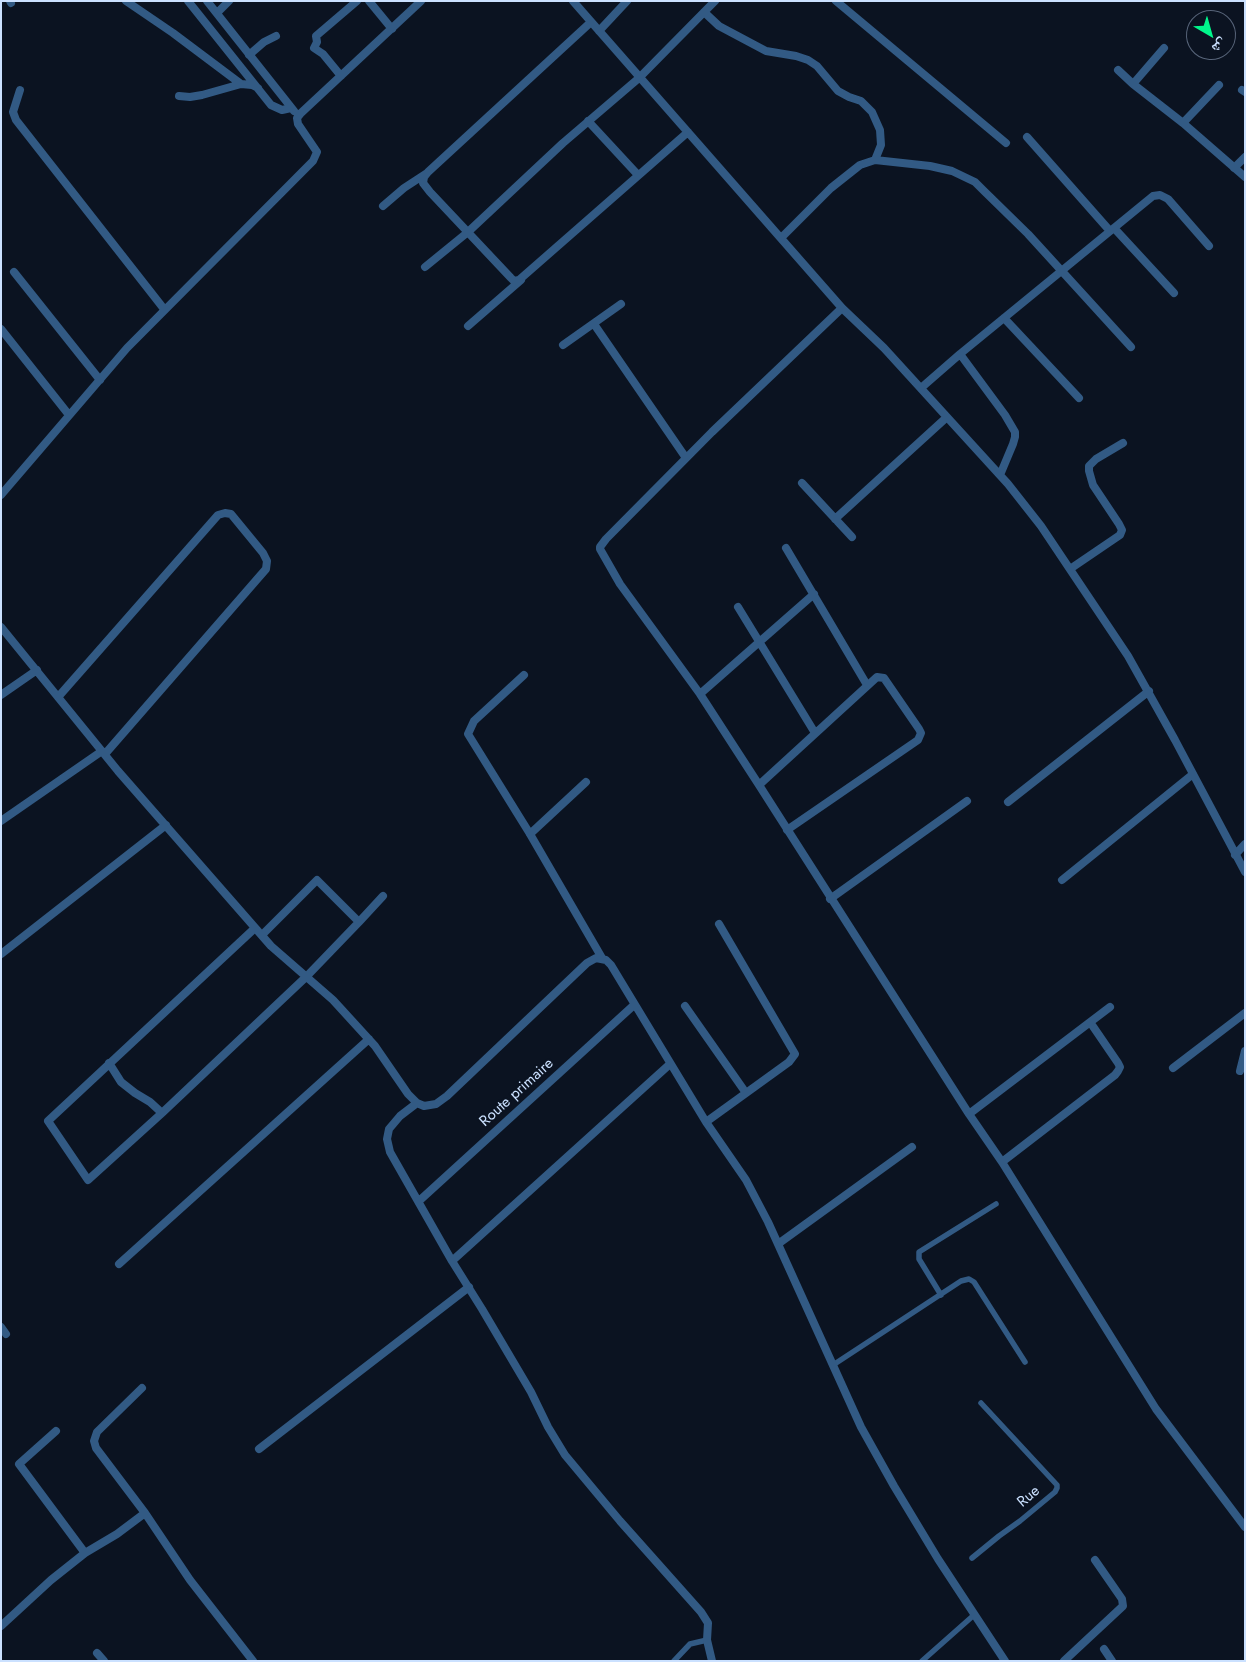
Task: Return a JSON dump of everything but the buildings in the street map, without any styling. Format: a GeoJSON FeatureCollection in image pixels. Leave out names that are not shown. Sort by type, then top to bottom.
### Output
{"type":"FeatureCollection","features":[{"type":"Feature","properties":{"kind":"street"},"geometry":{"type":"LineString","coordinates":[[126,1],[173,33],[241,84]]}},
{"type":"Feature","properties":{"kind":"street"},"geometry":{"type":"LineString","coordinates":[[188,1],[272,104],[282,110],[292,108]]}},
{"type":"Feature","properties":{"kind":"street"},"geometry":{"type":"LineString","coordinates":[[1,495],[127,348],[316,156],[316,150],[298,124],[298,116],[207,1]]}},
{"type":"Feature","properties":{"kind":"street"},"geometry":{"type":"LineString","coordinates":[[216,13],[229,1]]}},
{"type":"Feature","properties":{"kind":"street"},"geometry":{"type":"LineString","coordinates":[[341,76],[323,54],[314,48],[316,36],[357,1]]}},
{"type":"Feature","properties":{"kind":"street"},"geometry":{"type":"LineString","coordinates":[[369,1],[392,29]]}},
{"type":"Feature","properties":{"kind":"street"},"geometry":{"type":"LineString","coordinates":[[298,116],[421,1]]}},
{"type":"Feature","properties":{"kind":"street"},"geometry":{"type":"LineString","coordinates":[[573,1],[639,78],[782,237],[842,308],[884,348],[921,388],[1000,475],[1041,526],[1128,656],[1149,691],[1245,872]]}},
{"type":"Feature","properties":{"kind":"street"},"geometry":{"type":"LineString","coordinates":[[599,31],[627,1]]}},
{"type":"Feature","properties":{"kind":"street"},"geometry":{"type":"LineString","coordinates":[[425,268],[468,232],[588,120],[639,78],[715,1]]}},
{"type":"Feature","properties":{"kind":"street"},"geometry":{"type":"LineString","coordinates":[[836,1],[1006,143]]}},
{"type":"Feature","properties":{"kind":"street"},"geometry":{"type":"LineString","coordinates":[[704,12],[718,26],[766,51],[808,60],[838,90],[849,97],[861,101],[872,112],[880,130],[882,145],[875,160]]}},
{"type":"Feature","properties":{"kind":"street"},"geometry":{"type":"LineString","coordinates":[[382,206],[428,172],[591,22]]}},
{"type":"Feature","properties":{"kind":"street"},"geometry":{"type":"LineString","coordinates":[[249,55],[264,42],[276,36]]}},
{"type":"Feature","properties":{"kind":"street"},"geometry":{"type":"LineString","coordinates":[[1133,84],[1164,48]]}},
{"type":"Feature","properties":{"kind":"street"},"geometry":{"type":"LineString","coordinates":[[1118,70],[1245,177]]}},
{"type":"Feature","properties":{"kind":"street"},"geometry":{"type":"LineString","coordinates":[[179,96],[202,94],[241,84],[252,85],[258,88]]}},
{"type":"Feature","properties":{"kind":"street"},"geometry":{"type":"LineString","coordinates":[[1183,123],[1219,85]]}},
{"type":"Feature","properties":{"kind":"street"},"geometry":{"type":"LineString","coordinates":[[20,90],[13,112],[16,120],[164,309]]}},
{"type":"Feature","properties":{"kind":"street"},"geometry":{"type":"LineString","coordinates":[[588,120],[638,175]]}},
{"type":"Feature","properties":{"kind":"street"},"geometry":{"type":"LineString","coordinates":[[468,326],[688,132]]}},
{"type":"Feature","properties":{"kind":"street"},"geometry":{"type":"LineString","coordinates":[[1028,137],[1112,229],[1174,293]]}},
{"type":"Feature","properties":{"kind":"street"},"geometry":{"type":"LineString","coordinates":[[1234,168],[1245,157]]}},
{"type":"Feature","properties":{"kind":"street"},"geometry":{"type":"LineString","coordinates":[[782,237],[848,173],[860,164],[875,160],[930,166],[952,171],[965,176],[979,186],[1028,234],[1131,347]]}},
{"type":"Feature","properties":{"kind":"street"},"geometry":{"type":"LineString","coordinates":[[428,172],[423,180],[427,188],[514,281],[526,276]]}},
{"type":"Feature","properties":{"kind":"street"},"geometry":{"type":"LineString","coordinates":[[921,388],[1153,196],[1160,195],[1168,199],[1209,246]]}},
{"type":"Feature","properties":{"kind":"street"},"geometry":{"type":"LineString","coordinates":[[14,272],[100,380]]}},
{"type":"Feature","properties":{"kind":"street"},"geometry":{"type":"LineString","coordinates":[[563,345],[621,304]]}},
{"type":"Feature","properties":{"kind":"street"},"geometry":{"type":"LineString","coordinates":[[842,308],[686,458],[600,546],[620,584],[700,694],[830,899],[1002,1162],[1156,1409],[1245,1527]]}},
{"type":"Feature","properties":{"kind":"street"},"geometry":{"type":"LineString","coordinates":[[1004,318],[1079,398]]}},
{"type":"Feature","properties":{"kind":"street"},"geometry":{"type":"LineString","coordinates":[[594,324],[686,458]]}},
{"type":"Feature","properties":{"kind":"street"},"geometry":{"type":"LineString","coordinates":[[1,329],[69,415]]}},
{"type":"Feature","properties":{"kind":"street"},"geometry":{"type":"LineString","coordinates":[[960,354],[1012,424],[1015,437],[1000,475]]}},
{"type":"Feature","properties":{"kind":"street"},"geometry":{"type":"LineString","coordinates":[[836,519],[947,417]]}},
{"type":"Feature","properties":{"kind":"street"},"geometry":{"type":"LineString","coordinates":[[1070,569],[1120,535],[1122,530],[1119,524],[1093,485],[1089,466],[1096,459],[1123,443]]}},
{"type":"Feature","properties":{"kind":"street"},"geometry":{"type":"LineString","coordinates":[[802,483],[852,537]]}},
{"type":"Feature","properties":{"kind":"street"},"geometry":{"type":"LineString","coordinates":[[1,821],[103,752],[266,569],[267,560],[263,553],[231,514],[218,515],[59,696]]}},
{"type":"Feature","properties":{"kind":"street"},"geometry":{"type":"LineString","coordinates":[[786,548],[867,685]]}},
{"type":"Feature","properties":{"kind":"street"},"geometry":{"type":"LineString","coordinates":[[700,694],[814,594]]}},
{"type":"Feature","properties":{"kind":"street"},"geometry":{"type":"LineString","coordinates":[[738,607],[814,733]]}},
{"type":"Feature","properties":{"kind":"street"},"geometry":{"type":"LineString","coordinates":[[1,627],[103,752],[255,928],[272,946],[333,1000],[369,1039],[416,1103],[424,1106],[436,1104],[447,1096],[587,963],[596,958],[602,958]]}},
{"type":"Feature","properties":{"kind":"street"},"geometry":{"type":"LineString","coordinates":[[1,696],[37,670]]}},
{"type":"Feature","properties":{"kind":"street"},"geometry":{"type":"LineString","coordinates":[[524,676],[474,721],[468,734],[530,834],[602,958],[611,965],[706,1122],[746,1180],[778,1244],[861,1426],[894,1486],[1004,1661]]}},
{"type":"Feature","properties":{"kind":"street"},"geometry":{"type":"LineString","coordinates":[[759,785],[877,677],[884,678],[919,729],[920,737],[918,740],[787,830]]}},
{"type":"Feature","properties":{"kind":"street"},"geometry":{"type":"LineString","coordinates":[[1008,802],[1149,691]]}},
{"type":"Feature","properties":{"kind":"street"},"geometry":{"type":"LineString","coordinates":[[1062,880],[1193,774]]}},
{"type":"Feature","properties":{"kind":"street"},"geometry":{"type":"LineString","coordinates":[[530,834],[586,782]]}},
{"type":"Feature","properties":{"kind":"street"},"geometry":{"type":"LineString","coordinates":[[830,899],[967,801]]}},
{"type":"Feature","properties":{"kind":"street"},"geometry":{"type":"LineString","coordinates":[[1,954],[166,826]]}},
{"type":"Feature","properties":{"kind":"street"},"geometry":{"type":"LineString","coordinates":[[1235,855],[1245,844]]}},
{"type":"Feature","properties":{"kind":"street"},"geometry":{"type":"LineString","coordinates":[[262,934],[317,880],[359,922]]}},
{"type":"Feature","properties":{"kind":"street"},"geometry":{"type":"LineString","coordinates":[[255,928],[48,1121],[88,1180],[307,976],[384,896]]}},
{"type":"Feature","properties":{"kind":"street"},"geometry":{"type":"LineString","coordinates":[[706,1122],[789,1062],[795,1054],[719,924]]}},
{"type":"Feature","properties":{"kind":"street","name":"Route primaire"},"geometry":{"type":"LineString","coordinates":[[419,1201],[634,1005]]}},
{"type":"Feature","properties":{"kind":"street"},"geometry":{"type":"LineString","coordinates":[[685,1006],[746,1093]]}},
{"type":"Feature","properties":{"kind":"street"},"geometry":{"type":"LineString","coordinates":[[969,1114],[1110,1007]]}},
{"type":"Feature","properties":{"kind":"street"},"geometry":{"type":"LineString","coordinates":[[1173,1068],[1245,1013]]}},
{"type":"Feature","properties":{"kind":"street"},"geometry":{"type":"LineString","coordinates":[[1002,1162],[1118,1071],[1120,1067],[1118,1062],[1090,1022]]}},
{"type":"Feature","properties":{"kind":"street"},"geometry":{"type":"LineString","coordinates":[[118,1264],[369,1039]]}},
{"type":"Feature","properties":{"kind":"street"},"geometry":{"type":"LineString","coordinates":[[1240,1071],[1245,1051]]}},
{"type":"Feature","properties":{"kind":"street"},"geometry":{"type":"LineString","coordinates":[[109,1063],[121,1082],[150,1102],[162,1113]]}},
{"type":"Feature","properties":{"kind":"street"},"geometry":{"type":"LineString","coordinates":[[452,1261],[670,1064]]}},
{"type":"Feature","properties":{"kind":"street"},"geometry":{"type":"LineString","coordinates":[[416,1103],[400,1116],[389,1129],[387,1139],[390,1152],[452,1261],[531,1392],[548,1428],[565,1455],[620,1521],[701,1612],[708,1623],[707,1640],[712,1661]]}},
{"type":"Feature","properties":{"kind":"street"},"geometry":{"type":"LineString","coordinates":[[778,1244],[912,1147]]}},
{"type":"Feature","properties":{"kind":"street"},"geometry":{"type":"LineString","coordinates":[[941,1295],[919,1259],[919,1252],[996,1204]]}},
{"type":"Feature","properties":{"kind":"street"},"geometry":{"type":"LineString","coordinates":[[833,1365],[961,1281],[969,1279],[978,1289],[1024,1362]]}},
{"type":"Feature","properties":{"kind":"street"},"geometry":{"type":"LineString","coordinates":[[259,1449],[469,1287]]}},
{"type":"Feature","properties":{"kind":"street"},"geometry":{"type":"LineString","coordinates":[[1,1327],[6,1334]]}},
{"type":"Feature","properties":{"kind":"street"},"geometry":{"type":"LineString","coordinates":[[142,1388],[97,1432],[94,1441],[96,1448],[145,1513],[190,1580],[253,1661]]}},
{"type":"Feature","properties":{"kind":"street","name":"Rue"},"geometry":{"type":"LineString","coordinates":[[972,1558],[1020,1521],[1055,1492],[1057,1488],[1057,1484],[980,1403]]}},
{"type":"Feature","properties":{"kind":"street"},"geometry":{"type":"LineString","coordinates":[[56,1431],[19,1464],[85,1553]]}},
{"type":"Feature","properties":{"kind":"street"},"geometry":{"type":"LineString","coordinates":[[1,1626],[38,1591],[85,1553],[117,1534],[145,1513]]}},
{"type":"Feature","properties":{"kind":"street"},"geometry":{"type":"LineString","coordinates":[[1064,1661],[1123,1606],[1122,1599],[1095,1560]]}},
{"type":"Feature","properties":{"kind":"street"},"geometry":{"type":"LineString","coordinates":[[922,1661],[974,1615]]}},
{"type":"Feature","properties":{"kind":"street"},"geometry":{"type":"LineString","coordinates":[[674,1661],[690,1644],[707,1640]]}},
{"type":"Feature","properties":{"kind":"street"},"geometry":{"type":"LineString","coordinates":[[1104,1649],[1112,1661]]}},
{"type":"Feature","properties":{"kind":"street"},"geometry":{"type":"LineString","coordinates":[[97,1653],[104,1661]]}}]}
